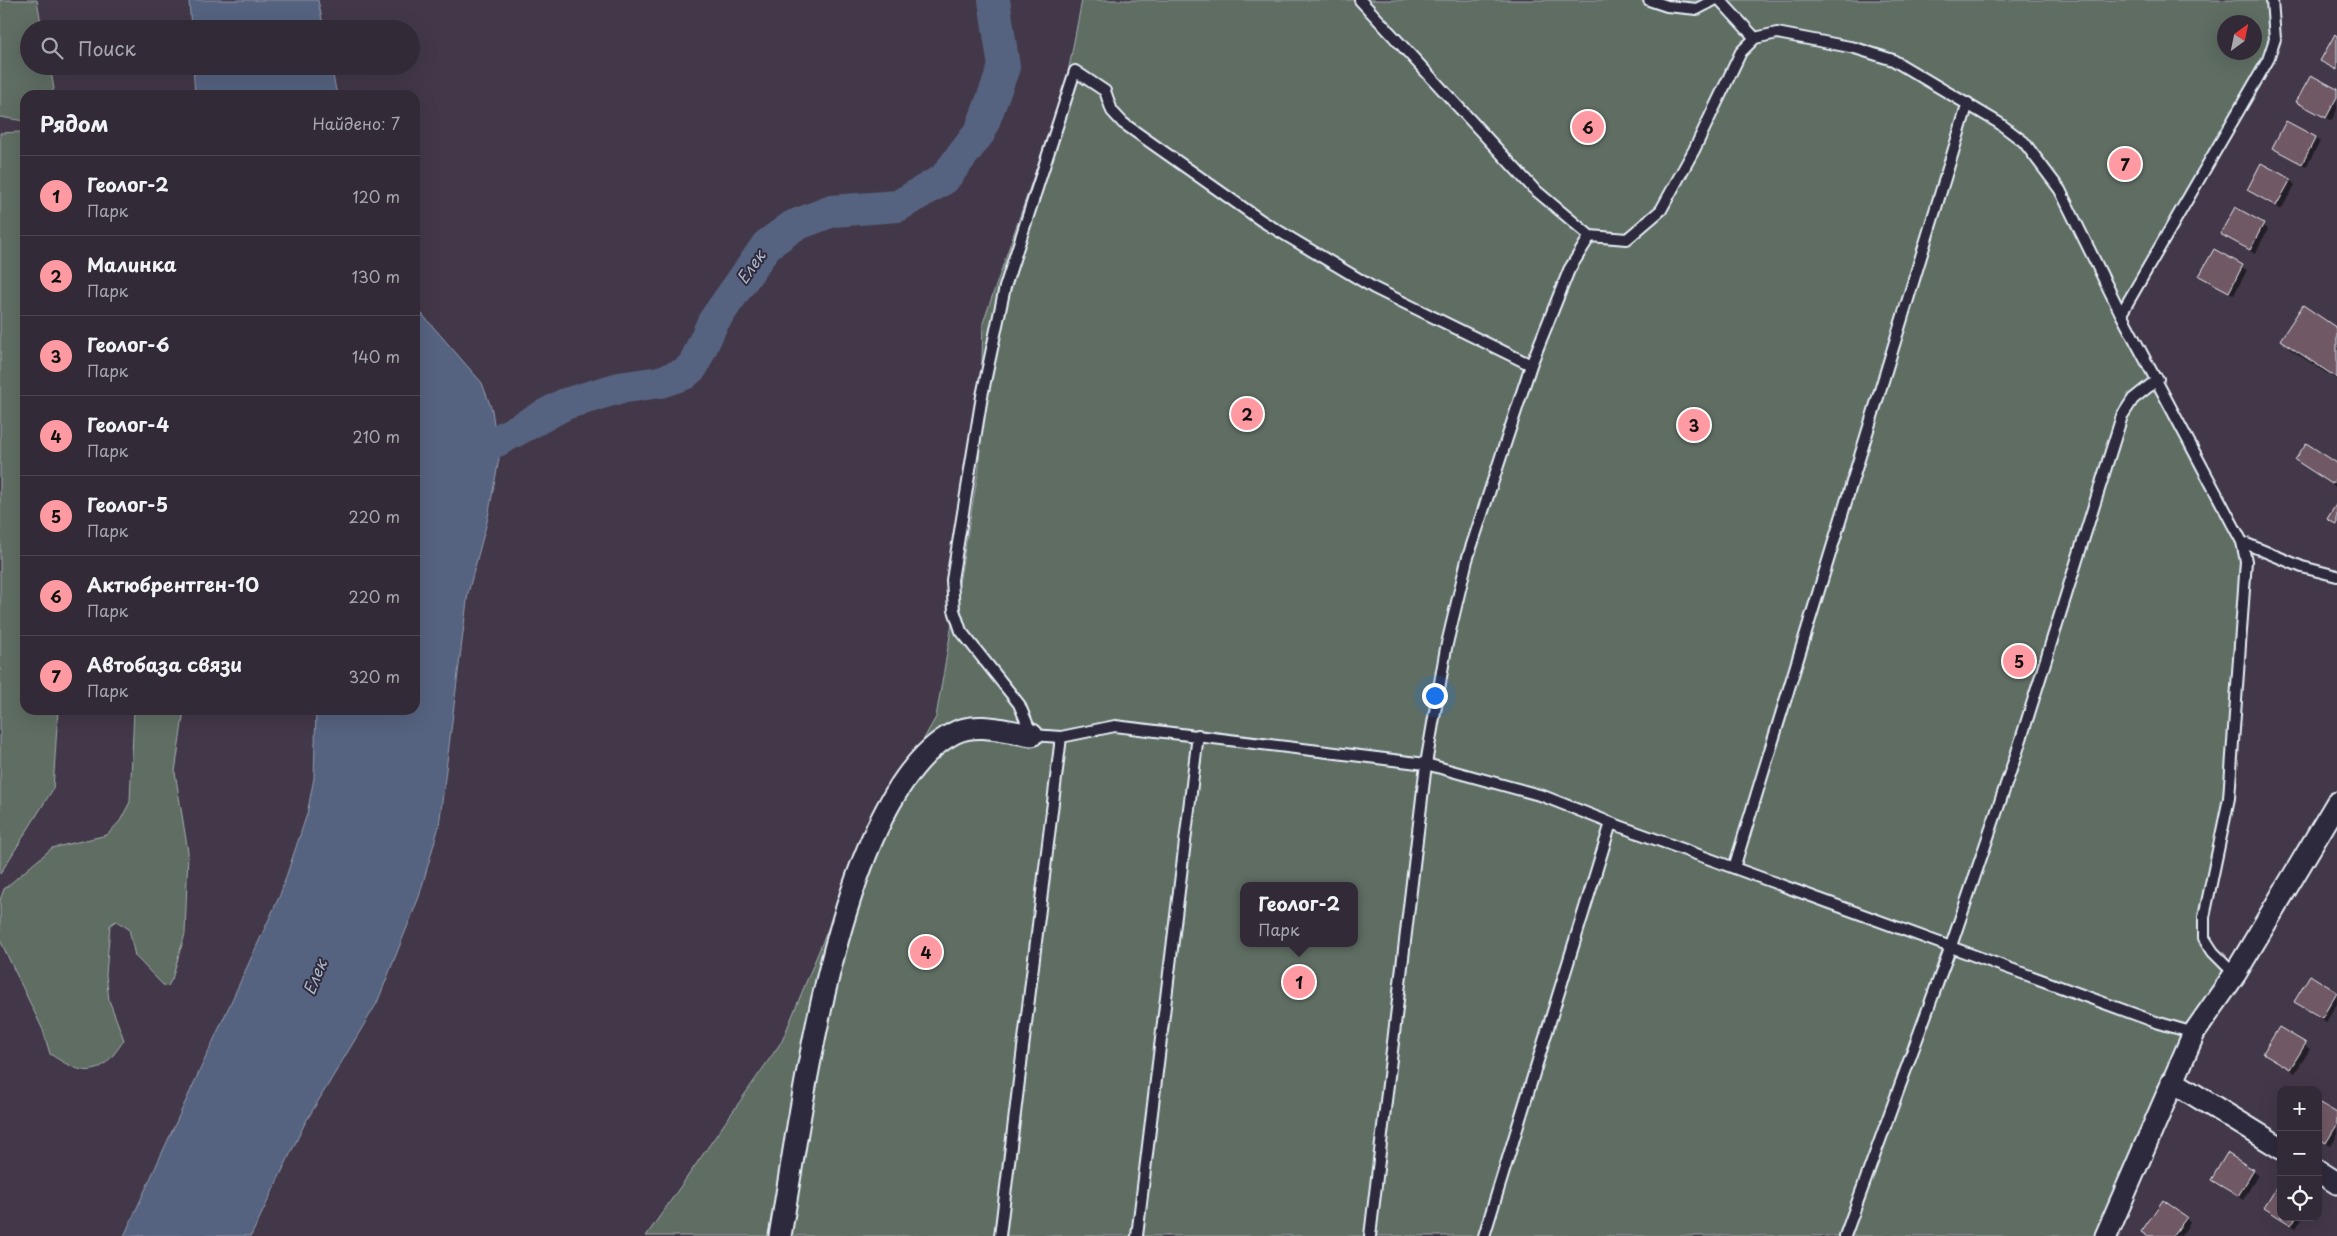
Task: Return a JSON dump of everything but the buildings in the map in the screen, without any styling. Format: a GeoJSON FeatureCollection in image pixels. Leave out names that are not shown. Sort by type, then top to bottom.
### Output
{"type":"FeatureCollection","features":[{"type":"Feature","properties":{"kind":"street"},"geometry":{"type":"LineString","coordinates":[[780,1236],[817,1028],[838,940],[856,877],[889,806],[911,769],[936,745],[955,732],[977,727],[1032,736]]}},
{"type":"Feature","properties":{"kind":"street"},"geometry":{"type":"LineString","coordinates":[[2106,1236],[2194,1033],[2235,974],[2337,803]]}},
{"type":"Feature","properties":{"kind":"street"},"geometry":{"type":"LineString","coordinates":[[2172,1081],[2277,1146]]}},
{"type":"Feature","properties":{"kind":"street"},"geometry":{"type":"LineString","coordinates":[[2322,1174],[2337,1183]]}},
{"type":"Feature","properties":{"kind":"lane"},"geometry":{"type":"LineString","coordinates":[[1360,0],[1533,188],[1590,236],[1627,239],[1661,210],[1694,150],[1741,52],[1755,38],[1777,33],[1855,48],[1892,60],[1968,103],[2000,123],[2024,142],[2060,190],[2121,314],[2158,379],[2242,542],[2246,561],[2230,798],[2204,924],[2204,938],[2208,945],[2235,974]]}},
{"type":"Feature","properties":{"kind":"lane"},"geometry":{"type":"LineString","coordinates":[[1650,0],[1667,6],[1697,9],[1714,0]]}},
{"type":"Feature","properties":{"kind":"lane"},"geometry":{"type":"LineString","coordinates":[[1720,0],[1755,38]]}},
{"type":"Feature","properties":{"kind":"lane"},"geometry":{"type":"LineString","coordinates":[[2121,314],[2268,60],[2275,38],[2272,0]]}},
{"type":"Feature","properties":{"kind":"lane"},"geometry":{"type":"LineString","coordinates":[[1531,365],[1374,288],[1262,221],[1123,123],[1112,111],[1105,91],[1075,71],[1005,287],[982,396],[952,580],[954,610],[961,631],[1019,704],[1032,736],[1062,737],[1115,726],[1426,764],[1543,796],[1611,823],[2156,1022],[2194,1033]]}},
{"type":"Feature","properties":{"kind":"lane"},"geometry":{"type":"LineString","coordinates":[[1734,868],[1968,103]]}},
{"type":"Feature","properties":{"kind":"lane"},"geometry":{"type":"LineString","coordinates":[[1370,1236],[1426,764],[1446,648],[1467,560],[1531,365],[1569,270],[1590,236]]}},
{"type":"Feature","properties":{"kind":"lane"},"geometry":{"type":"LineString","coordinates":[[1844,1236],[1951,946],[2016,752],[2122,416],[2134,399],[2158,379]]}},
{"type":"Feature","properties":{"kind":"lane"},"geometry":{"type":"LineString","coordinates":[[2242,542],[2302,567],[2337,576]]}},
{"type":"Feature","properties":{"kind":"lane"},"geometry":{"type":"LineString","coordinates":[[1136,1236],[1198,735]]}},
{"type":"Feature","properties":{"kind":"lane"},"geometry":{"type":"LineString","coordinates":[[1000,1236],[1062,737]]}},
{"type":"Feature","properties":{"kind":"lane"},"geometry":{"type":"LineString","coordinates":[[1484,1236],[1611,823]]}},
{"type":"Feature","properties":{"kind":"green space"},"geometry":{"type":"Polygon","coordinates":[[[0,0],[37,0],[40,20],[20,20],[20,75],[52,75],[54,89],[20,90],[20,120],[0,117],[0,0]]]}},
{"type":"Feature","properties":{"kind":"green space"},"geometry":{"type":"Polygon","coordinates":[[[1082,0],[2277,0],[2279,41],[2271,64],[2136,301],[2121,314],[2244,541],[2226,782],[2198,923],[2200,946],[2223,972],[2218,988],[2108,1236],[646,1236],[782,1041],[855,863],[936,717],[979,467],[983,323],[1066,83],[1082,0]]]}},
{"type":"Feature","properties":{"kind":"green space"},"geometry":{"type":"Polygon","coordinates":[[[20,132],[20,715],[58,715],[53,789],[0,874],[0,133],[20,132]]]}},
{"type":"Feature","properties":{"kind":"green space"},"geometry":{"type":"Polygon","coordinates":[[[134,715],[183,715],[175,772],[188,852],[185,934],[172,979],[168,986],[163,985],[135,956],[129,929],[116,921],[110,925],[106,975],[109,1000],[124,1040],[107,1062],[92,1070],[83,1070],[63,1062],[50,1054],[43,1030],[0,940],[0,900],[4,889],[52,848],[107,835],[120,821],[130,802],[134,715]]]}},
{"type":"Feature","properties":{"kind":"water"},"geometry":{"type":"Polygon","coordinates":[[[189,0],[318,0],[322,20],[190,20],[189,0]]]}},
{"type":"Feature","properties":{"kind":"water"},"geometry":{"type":"Polygon","coordinates":[[[194,75],[333,75],[336,90],[195,90],[194,75]]]}},
{"type":"Feature","properties":{"kind":"water"},"geometry":{"type":"Polygon","coordinates":[[[420,312],[482,383],[492,410],[499,459],[487,522],[468,593],[439,826],[419,897],[377,1003],[305,1123],[251,1236],[124,1236],[280,895],[307,814],[314,778],[316,715],[420,715],[420,312]]]}},
{"type":"Feature","properties":{"kind":"waterway","name":"Елек"},"geometry":{"type":"LineString","coordinates":[[420,472],[497,441],[565,404],[619,388],[660,382],[684,374],[693,366],[713,322],[767,245],[793,226],[832,211],[898,206],[944,179],[980,132],[1004,67],[994,0]]}},
{"type":"Feature","properties":{"kind":"place","name":"Актюбрентген-10"},"geometry":{"type":"Point","coordinates":[1588,127]}},
{"type":"Feature","properties":{"kind":"place","name":"Автобаза связи"},"geometry":{"type":"Point","coordinates":[2125,164]}},
{"type":"Feature","properties":{"kind":"place","name":"Малинка"},"geometry":{"type":"Point","coordinates":[1247,414]}},
{"type":"Feature","properties":{"kind":"place","name":"Геолог-6"},"geometry":{"type":"Point","coordinates":[1694,425]}},
{"type":"Feature","properties":{"kind":"place","name":"Геолог-5"},"geometry":{"type":"Point","coordinates":[2019,661]}},
{"type":"Feature","properties":{"kind":"place","name":"Геолог-4"},"geometry":{"type":"Point","coordinates":[926,952]}},
{"type":"Feature","properties":{"kind":"place","name":"Геолог-2"},"geometry":{"type":"Point","coordinates":[1299,982]}}]}
